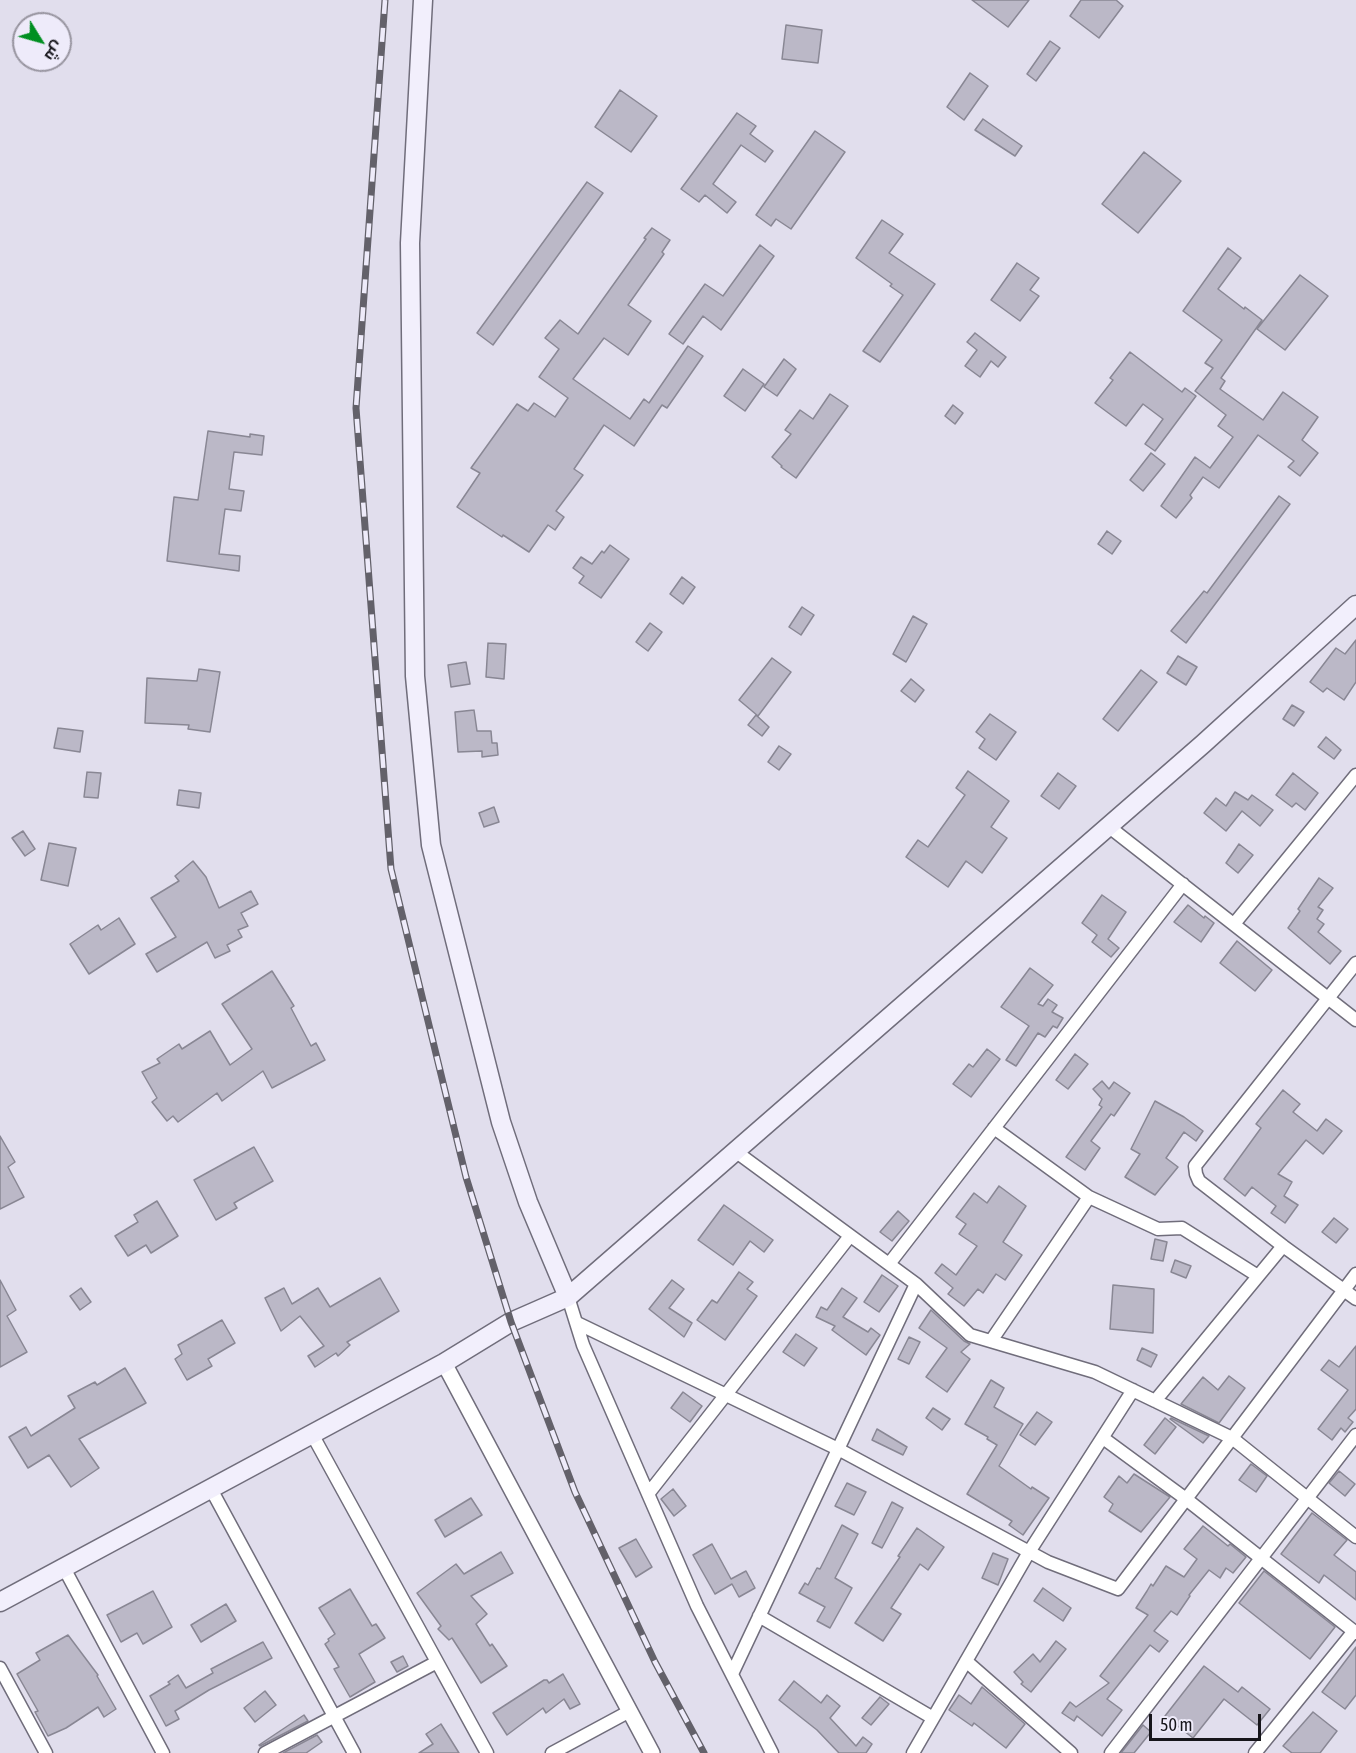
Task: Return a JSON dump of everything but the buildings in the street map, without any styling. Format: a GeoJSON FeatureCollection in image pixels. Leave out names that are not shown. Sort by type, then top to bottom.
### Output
{"type":"FeatureCollection","features":[{"type":"Feature","properties":{"kind":"main road"},"geometry":{"type":"LineString","coordinates":[[423,0],[410,278],[415,676],[431,844],[501,1122],[528,1202],[568,1297]]}},
{"type":"Feature","properties":{"kind":"main road"},"geometry":{"type":"LineString","coordinates":[[0,1602],[444,1363],[511,1322],[568,1297],[1203,744],[1356,605]]}},
{"type":"Feature","properties":{"kind":"street"},"geometry":{"type":"LineString","coordinates":[[1234,924],[1356,775]]}},
{"type":"Feature","properties":{"kind":"street"},"geometry":{"type":"LineString","coordinates":[[1108,826],[1356,1020]]}},
{"type":"Feature","properties":{"kind":"street"},"geometry":{"type":"LineString","coordinates":[[889,1264],[1183,884]]}},
{"type":"Feature","properties":{"kind":"street"},"geometry":{"type":"LineString","coordinates":[[1356,963],[1195,1166],[1199,1181],[1356,1299]]}},
{"type":"Feature","properties":{"kind":"street"},"geometry":{"type":"LineString","coordinates":[[994,1128],[1089,1197],[1158,1229],[1182,1228],[1258,1275]]}},
{"type":"Feature","properties":{"kind":"street"},"geometry":{"type":"LineString","coordinates":[[735,1151],[916,1284],[970,1335],[1095,1371],[1232,1438],[1356,1537]]}},
{"type":"Feature","properties":{"kind":"street"},"geometry":{"type":"LineString","coordinates":[[991,1341],[1089,1197]]}},
{"type":"Feature","properties":{"kind":"street"},"geometry":{"type":"LineString","coordinates":[[648,1494],[850,1236]]}},
{"type":"Feature","properties":{"kind":"street"},"geometry":{"type":"LineString","coordinates":[[1155,1401],[1283,1246]]}},
{"type":"Feature","properties":{"kind":"street"},"geometry":{"type":"LineString","coordinates":[[577,1323],[838,1449],[1048,1562],[1118,1590],[1356,1274]]}},
{"type":"Feature","properties":{"kind":"street"},"geometry":{"type":"LineString","coordinates":[[732,1674],[916,1284]]}},
{"type":"Feature","properties":{"kind":"street"},"geometry":{"type":"LineString","coordinates":[[568,1297],[583,1345],[697,1606],[772,1753]]}},
{"type":"Feature","properties":{"kind":"street"},"geometry":{"type":"LineString","coordinates":[[444,1363],[652,1753]]}},
{"type":"Feature","properties":{"kind":"street"},"geometry":{"type":"LineString","coordinates":[[913,1753],[1029,1552],[1133,1390]]}},
{"type":"Feature","properties":{"kind":"street"},"geometry":{"type":"LineString","coordinates":[[312,1434],[487,1753]]}},
{"type":"Feature","properties":{"kind":"street"},"geometry":{"type":"LineString","coordinates":[[1111,1753],[1356,1435]]}},
{"type":"Feature","properties":{"kind":"street"},"geometry":{"type":"LineString","coordinates":[[1103,1438],[1186,1499],[1355,1632],[1255,1753]]}},
{"type":"Feature","properties":{"kind":"street"},"geometry":{"type":"LineString","coordinates":[[211,1489],[354,1753]]}},
{"type":"Feature","properties":{"kind":"street"},"geometry":{"type":"LineString","coordinates":[[64,1568],[163,1753]]}},
{"type":"Feature","properties":{"kind":"street"},"geometry":{"type":"LineString","coordinates":[[759,1616],[933,1718]]}},
{"type":"Feature","properties":{"kind":"street"},"geometry":{"type":"LineString","coordinates":[[966,1661],[1071,1753]]}},
{"type":"Feature","properties":{"kind":"street"},"geometry":{"type":"LineString","coordinates":[[265,1753],[437,1662]]}},
{"type":"Feature","properties":{"kind":"street"},"geometry":{"type":"LineString","coordinates":[[0,1668],[46,1753]]}},
{"type":"Feature","properties":{"kind":"street"},"geometry":{"type":"LineString","coordinates":[[552,1753],[630,1711]]}},
{"type":"Feature","properties":{"kind":"railway"},"geometry":{"type":"LineString","coordinates":[[385,0],[356,408],[391,869],[466,1177],[511,1322],[575,1492],[655,1662],[704,1753]]}}]}
